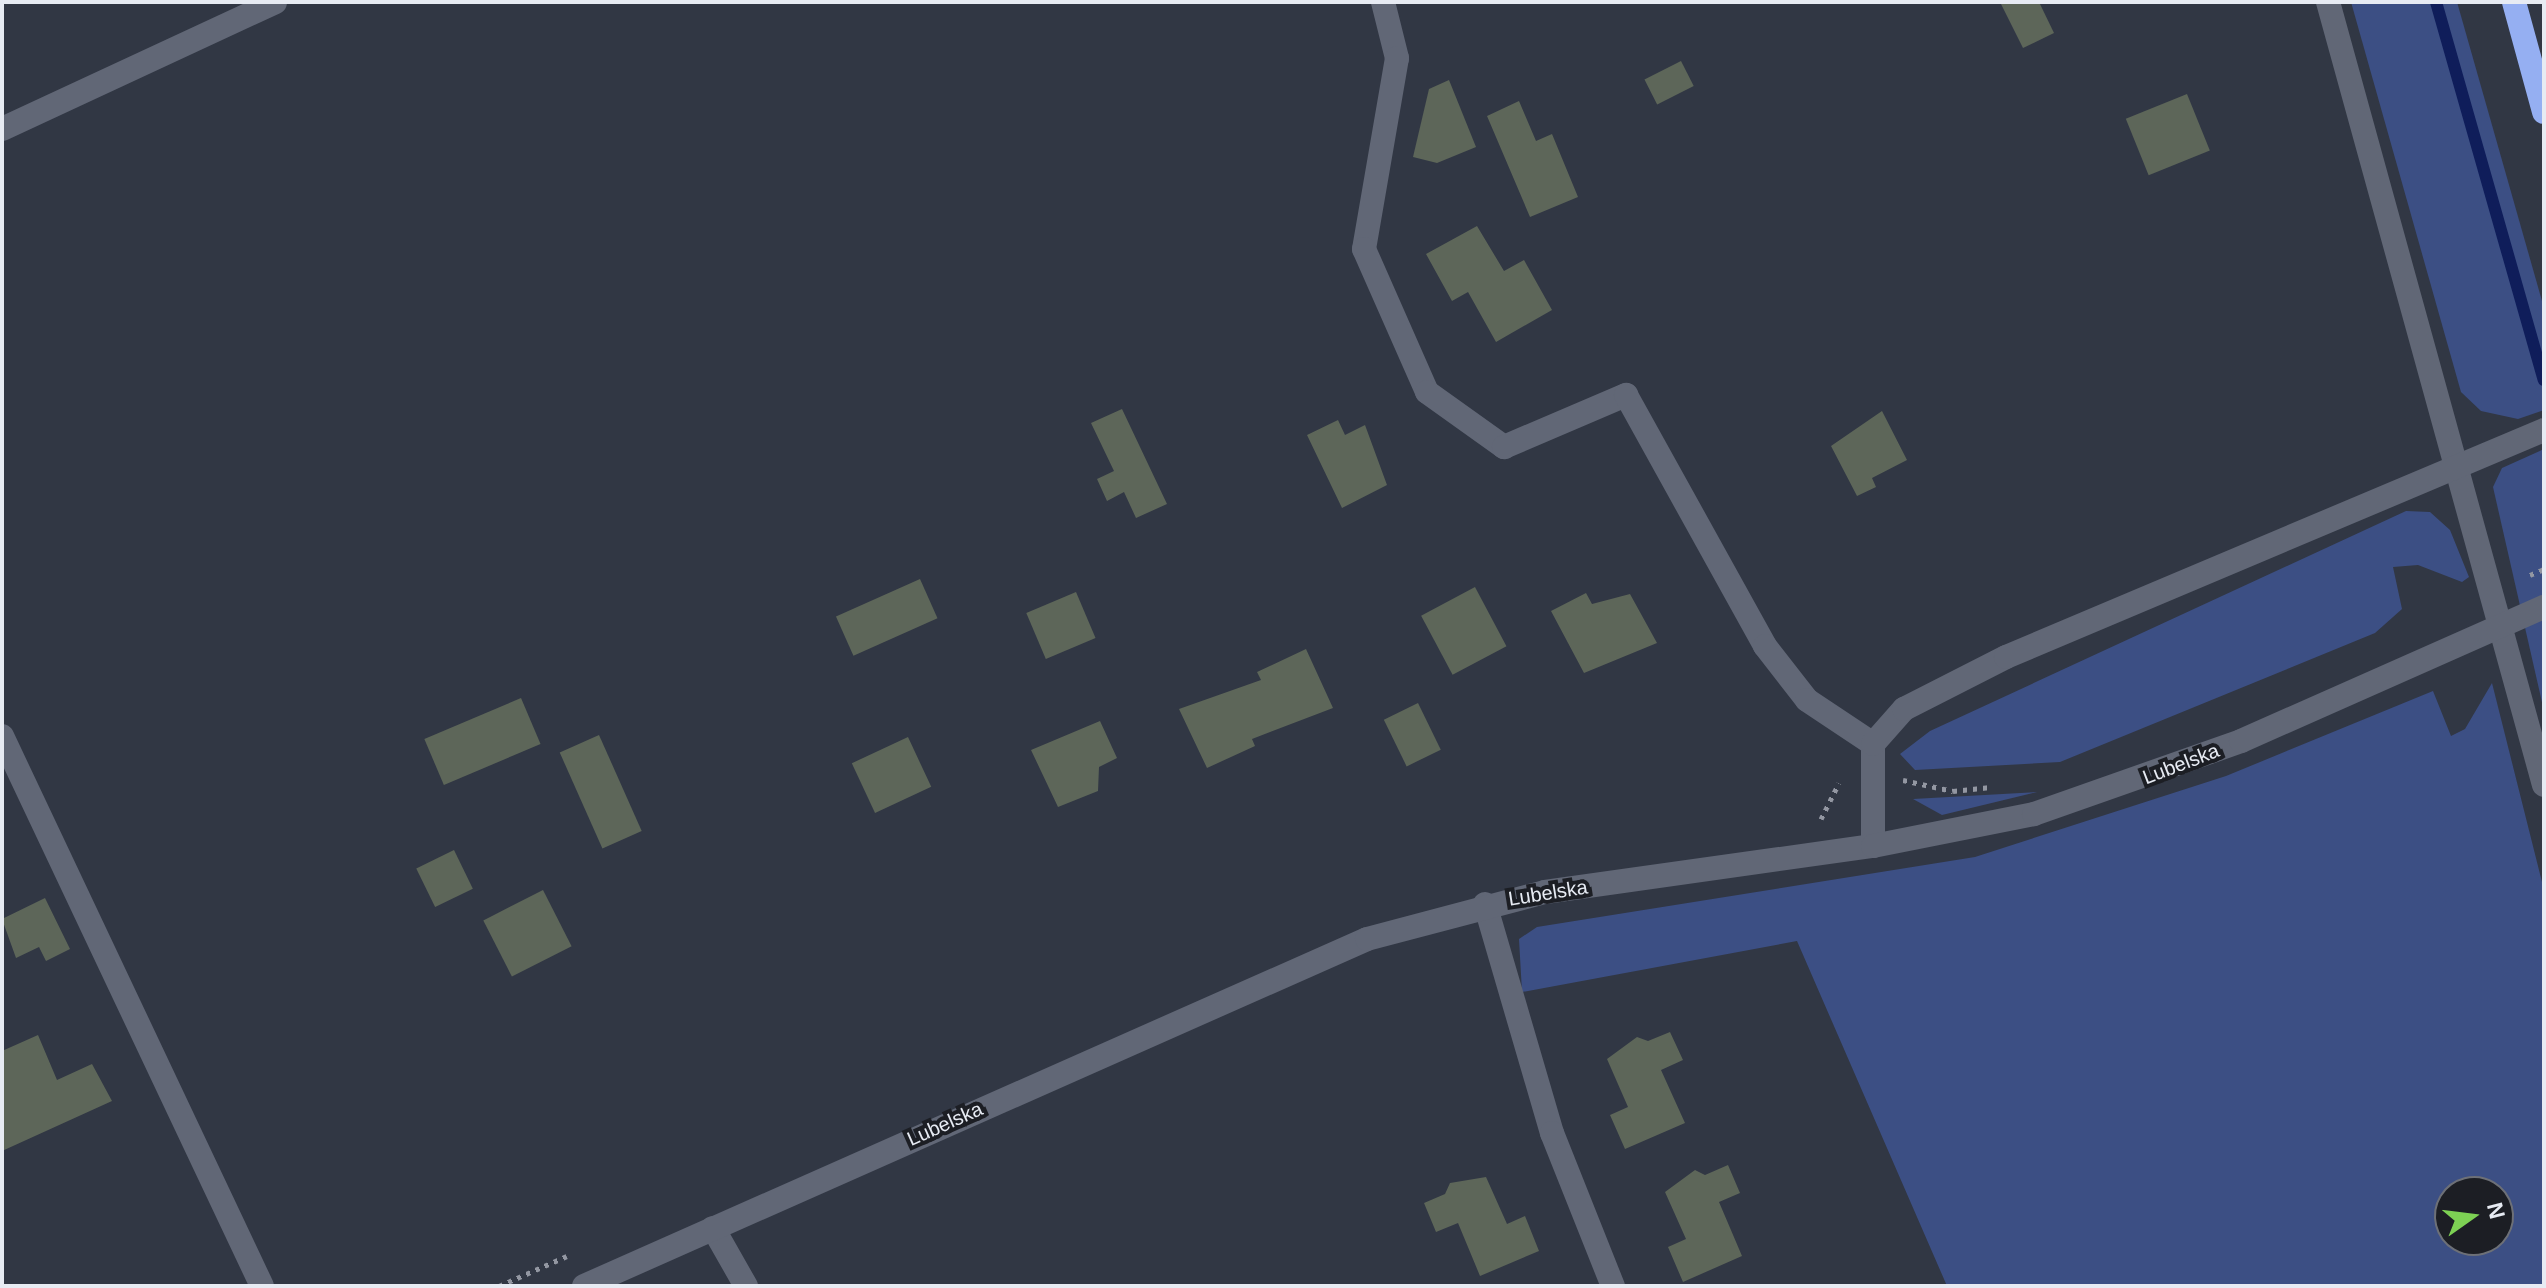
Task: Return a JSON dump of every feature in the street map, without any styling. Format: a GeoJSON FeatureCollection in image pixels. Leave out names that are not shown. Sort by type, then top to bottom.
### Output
{"type":"FeatureCollection","features":[{"type":"Feature","properties":{"kind":"highway"},"geometry":{"type":"LineString","coordinates":[[2514,2],[2544,112]]}},
{"type":"Feature","properties":{"kind":"street"},"geometry":{"type":"LineString","coordinates":[[2,129],[275,2]]}},
{"type":"Feature","properties":{"kind":"street"},"geometry":{"type":"LineString","coordinates":[[1383,2],[1397,58],[1364,249],[1427,392],[1504,447],[1626,395],[1765,646],[1807,700],[1873,744]]}},
{"type":"Feature","properties":{"kind":"street"},"geometry":{"type":"LineString","coordinates":[[2328,2],[2458,463],[2544,785]]}},
{"type":"Feature","properties":{"kind":"street"},"geometry":{"type":"LineString","coordinates":[[1873,846],[1870,773],[1873,744],[1904,709],[2006,657],[2458,463],[2544,430]]}},
{"type":"Feature","properties":{"kind":"street","name":"Lubelska"},"geometry":{"type":"LineString","coordinates":[[584,1286],[1323,956],[1485,904],[1873,846],[2084,799],[2399,671],[2544,607]]}},
{"type":"Feature","properties":{"kind":"street"},"geometry":{"type":"LineString","coordinates":[[2,736],[262,1286]]}},
{"type":"Feature","properties":{"kind":"street"},"geometry":{"type":"LineString","coordinates":[[1485,904],[1552,1133],[1613,1286]]}},
{"type":"Feature","properties":{"kind":"street"},"geometry":{"type":"LineString","coordinates":[[713,1228],[746,1286]]}},
{"type":"Feature","properties":{"kind":"path"},"geometry":{"type":"LineString","coordinates":[[1870,773],[1953,791],[1999,786]]}},
{"type":"Feature","properties":{"kind":"shaded area"},"geometry":{"type":"Polygon","coordinates":[[[2351,2],[2457,2],[2544,308],[2544,410],[2518,419],[2481,411],[2461,392],[2351,2]]]}},
{"type":"Feature","properties":{"kind":"shaded area"},"geometry":{"type":"Polygon","coordinates":[[[2544,449],[2544,711],[2493,487],[2502,468],[2544,449]]]}},
{"type":"Feature","properties":{"kind":"shaded area"},"geometry":{"type":"Polygon","coordinates":[[[2406,511],[2430,512],[2450,530],[2469,577],[2462,582],[2418,565],[2393,567],[2402,609],[2375,633],[2060,762],[1915,770],[1900,754],[1930,731],[2406,511]]]}},
{"type":"Feature","properties":{"kind":"shaded area"},"geometry":{"type":"Polygon","coordinates":[[[2492,683],[2544,890],[2544,1286],[1947,1286],[1797,941],[1522,992],[1519,939],[1537,927],[1975,857],[2226,776],[2433,691],[2451,736],[2465,729],[2492,683]]]}},
{"type":"Feature","properties":{"kind":"shaded area"},"geometry":{"type":"Polygon","coordinates":[[[2037,792],[1942,815],[1913,799],[2037,792]]]}},
{"type":"Feature","properties":{"kind":"building"},"geometry":{"type":"Polygon","coordinates":[[[2000,2],[2039,2],[2054,33],[2023,48],[2000,2]]]}},
{"type":"Feature","properties":{"kind":"building"},"geometry":{"type":"Polygon","coordinates":[[[1681,61],[1694,86],[1657,105],[1644,80],[1681,61]]]}},
{"type":"Feature","properties":{"kind":"building"},"geometry":{"type":"Polygon","coordinates":[[[1449,80],[1476,147],[1437,163],[1413,157],[1429,89],[1449,80]]]}},
{"type":"Feature","properties":{"kind":"building"},"geometry":{"type":"Polygon","coordinates":[[[2187,94],[2210,151],[2149,175],[2126,119],[2187,94]]]}},
{"type":"Feature","properties":{"kind":"building"},"geometry":{"type":"Polygon","coordinates":[[[1519,101],[1536,141],[1552,134],[1578,197],[1530,217],[1487,116],[1519,101]]]}},
{"type":"Feature","properties":{"kind":"building"},"geometry":{"type":"Polygon","coordinates":[[[1477,226],[1504,271],[1524,260],[1552,310],[1496,342],[1468,292],[1452,301],[1426,254],[1477,226]]]}},
{"type":"Feature","properties":{"kind":"building"},"geometry":{"type":"Polygon","coordinates":[[[1122,409],[1167,504],[1136,518],[1124,492],[1107,501],[1097,479],[1114,471],[1091,423],[1122,409]]]}},
{"type":"Feature","properties":{"kind":"building"},"geometry":{"type":"Polygon","coordinates":[[[1882,411],[1907,460],[1872,478],[1876,487],[1857,496],[1831,446],[1882,411]]]}},
{"type":"Feature","properties":{"kind":"building"},"geometry":{"type":"Polygon","coordinates":[[[1338,420],[1345,435],[1365,425],[1387,485],[1342,508],[1307,435],[1338,420]]]}},
{"type":"Feature","properties":{"kind":"building"},"geometry":{"type":"Polygon","coordinates":[[[920,579],[937,618],[853,656],[836,616],[920,579]]]}},
{"type":"Feature","properties":{"kind":"building"},"geometry":{"type":"Polygon","coordinates":[[[1475,587],[1506,646],[1453,675],[1421,616],[1475,587]]]}},
{"type":"Feature","properties":{"kind":"building"},"geometry":{"type":"Polygon","coordinates":[[[1076,592],[1096,638],[1046,659],[1026,613],[1076,592]]]}},
{"type":"Feature","properties":{"kind":"building"},"geometry":{"type":"Polygon","coordinates":[[[1586,593],[1592,604],[1630,594],[1657,643],[1584,673],[1551,611],[1586,593]]]}},
{"type":"Feature","properties":{"kind":"building"},"geometry":{"type":"Polygon","coordinates":[[[1306,649],[1333,708],[1252,739],[1255,746],[1207,768],[1179,709],[1261,680],[1257,672],[1306,649]]]}},
{"type":"Feature","properties":{"kind":"building"},"geometry":{"type":"Polygon","coordinates":[[[521,698],[541,744],[444,785],[424,739],[521,698]]]}},
{"type":"Feature","properties":{"kind":"building"},"geometry":{"type":"Polygon","coordinates":[[[1418,703],[1441,750],[1407,766],[1384,720],[1418,703]]]}},
{"type":"Feature","properties":{"kind":"building"},"geometry":{"type":"Polygon","coordinates":[[[1100,721],[1117,758],[1099,767],[1098,791],[1058,807],[1031,750],[1100,721]]]}},
{"type":"Feature","properties":{"kind":"building"},"geometry":{"type":"Polygon","coordinates":[[[599,735],[642,831],[602,848],[560,752],[599,735]]]}},
{"type":"Feature","properties":{"kind":"building"},"geometry":{"type":"Polygon","coordinates":[[[908,737],[931,787],[875,813],[852,763],[908,737]]]}},
{"type":"Feature","properties":{"kind":"building"},"geometry":{"type":"Polygon","coordinates":[[[454,850],[473,889],[435,907],[416,868],[454,850]]]}},
{"type":"Feature","properties":{"kind":"building"},"geometry":{"type":"Polygon","coordinates":[[[543,890],[572,946],[512,977],[483,920],[543,890]]]}},
{"type":"Feature","properties":{"kind":"building"},"geometry":{"type":"Polygon","coordinates":[[[45,898],[70,949],[46,961],[39,947],[16,958],[2,919],[45,898]]]}},
{"type":"Feature","properties":{"kind":"building"},"geometry":{"type":"Polygon","coordinates":[[[1670,1032],[1683,1060],[1661,1070],[1685,1123],[1625,1149],[1610,1115],[1628,1107],[1607,1059],[1637,1037],[1648,1041],[1670,1032]]]}},
{"type":"Feature","properties":{"kind":"building"},"geometry":{"type":"Polygon","coordinates":[[[38,1035],[57,1080],[92,1064],[112,1101],[2,1151],[2,1051],[38,1035]]]}},
{"type":"Feature","properties":{"kind":"building"},"geometry":{"type":"Polygon","coordinates":[[[1728,1165],[1740,1193],[1719,1202],[1742,1256],[1683,1282],[1668,1247],[1686,1239],[1665,1192],[1695,1170],[1705,1175],[1728,1165]]]}},
{"type":"Feature","properties":{"kind":"building"},"geometry":{"type":"Polygon","coordinates":[[[1486,1177],[1507,1224],[1525,1216],[1539,1251],[1480,1276],[1458,1223],[1436,1232],[1424,1203],[1445,1194],[1450,1183],[1486,1177]]]}},
{"type":"Feature","properties":{"kind":"waterway"},"geometry":{"type":"LineString","coordinates":[[2436,2],[2544,380]]}}]}
